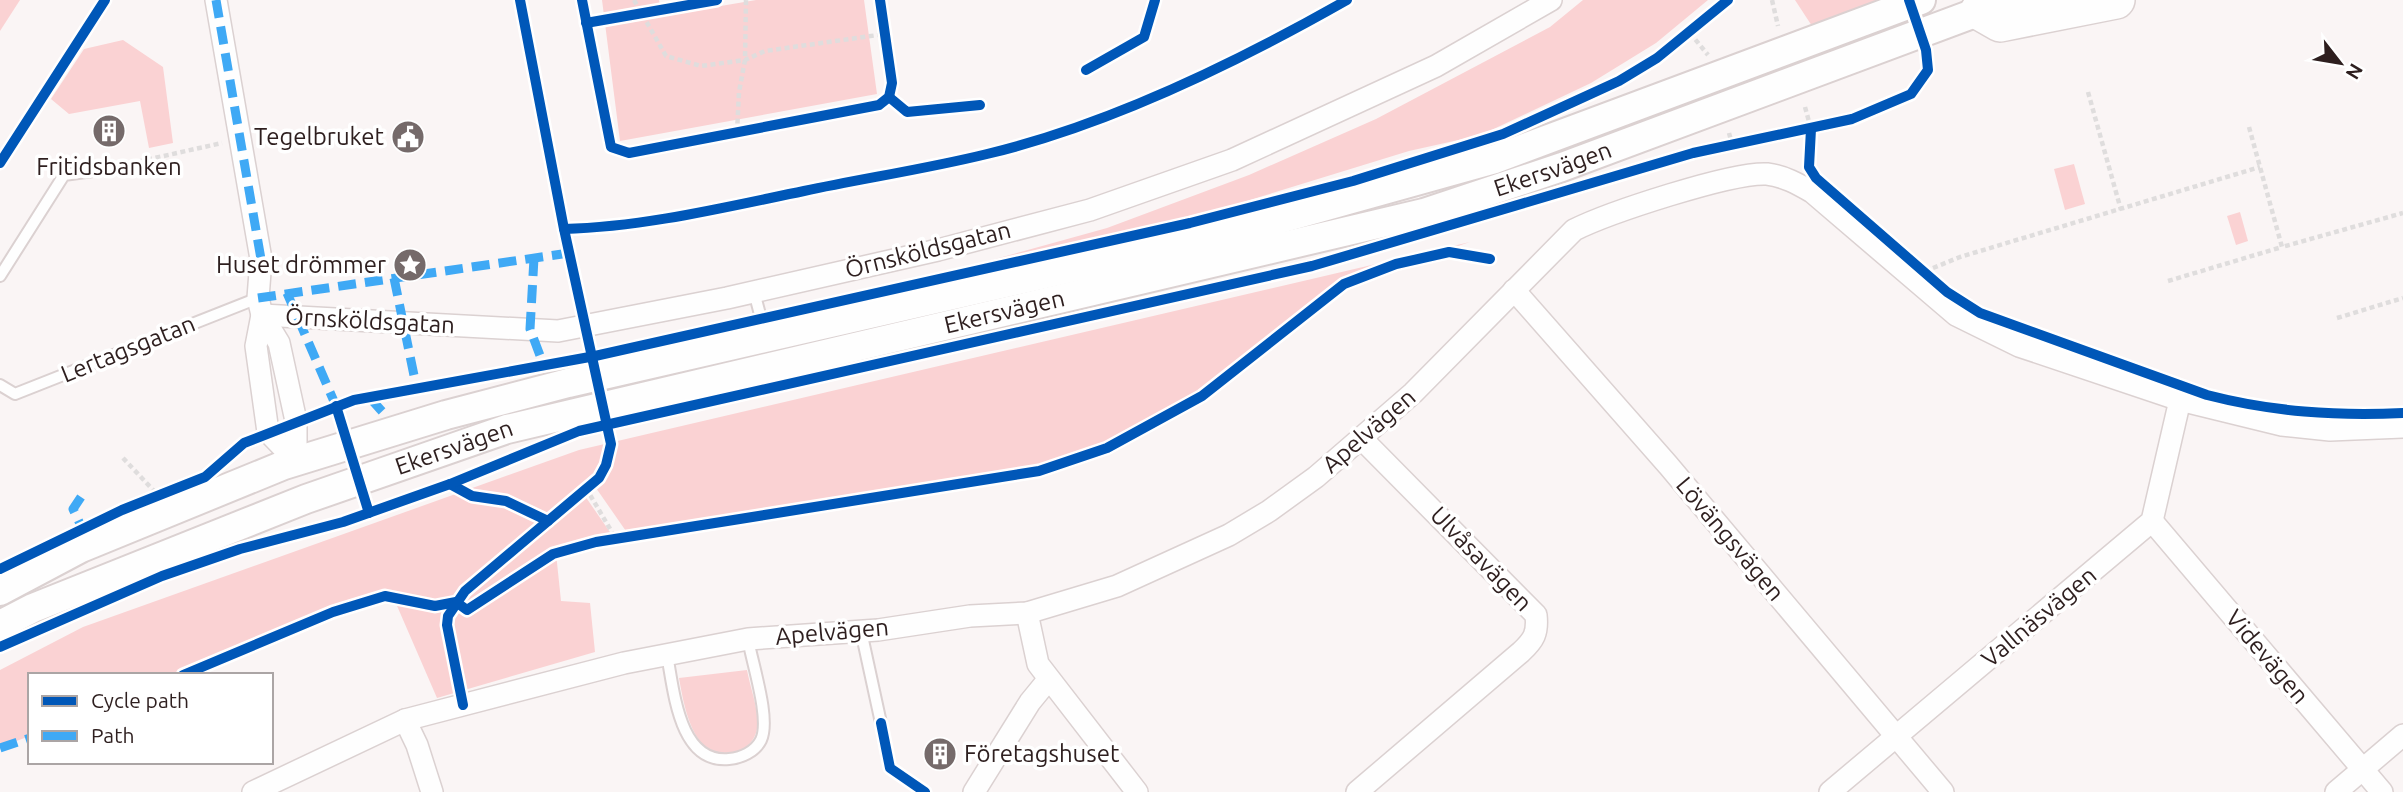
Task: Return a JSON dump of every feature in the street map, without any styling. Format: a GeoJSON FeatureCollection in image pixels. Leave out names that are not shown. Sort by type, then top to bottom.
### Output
{"type":"FeatureCollection","features":[{"type":"Feature","properties":{"kind":"highway"},"geometry":{"type":"LineString","coordinates":[[1994,6],[2000,23],[2116,0]]}},
{"type":"Feature","properties":{"kind":"main road","name":"Ekersvägen"},"geometry":{"type":"LineString","coordinates":[[0,591],[81,548],[296,461],[497,399],[1251,227],[1495,159],[1921,0]]}},
{"type":"Feature","properties":{"kind":"main road","name":"Ekersvägen"},"geometry":{"type":"LineString","coordinates":[[0,625],[33,608],[306,499],[507,429],[1424,213],[1562,167],[1994,6]]}},
{"type":"Feature","properties":{"kind":"main road"},"geometry":{"type":"LineString","coordinates":[[766,337],[772,365]]}},
{"type":"Feature","properties":{"kind":"main road"},"geometry":{"type":"LineString","coordinates":[[296,461],[306,499]]}},
{"type":"Feature","properties":{"kind":"street"},"geometry":{"type":"LineString","coordinates":[[216,0],[261,259],[256,346],[268,432],[296,461]]}},
{"type":"Feature","properties":{"kind":"street","name":"Örnsköldsgatan"},"geometry":{"type":"LineString","coordinates":[[260,306],[558,331],[754,292],[938,250],[1148,192],[1284,139],[1436,66],[1551,0]]}},
{"type":"Feature","properties":{"kind":"street","name":"Apelvägen"},"geometry":{"type":"LineString","coordinates":[[253,792],[405,720],[667,655],[748,639],[860,631],[970,616],[1027,613],[1117,586],[1229,535],[1269,512],[1362,439],[1413,393],[1574,230],[1599,217],[1738,177],[1767,174],[1791,180],[1812,192],[1922,288],[1979,329],[2180,400],[2282,425],[2330,430],[2403,427]]}},
{"type":"Feature","properties":{"kind":"street","name":"Lövängsvägen"},"geometry":{"type":"LineString","coordinates":[[1514,290],[1668,465],[1943,792]]}},
{"type":"Feature","properties":{"kind":"street"},"geometry":{"type":"LineString","coordinates":[[260,306],[279,343],[296,421],[296,461]]}},
{"type":"Feature","properties":{"kind":"street"},"geometry":{"type":"LineString","coordinates":[[2152,522],[2180,400]]}},
{"type":"Feature","properties":{"kind":"street","name":"Ulvåsavägen"},"geometry":{"type":"LineString","coordinates":[[1357,792],[1521,652],[1535,639],[1538,628],[1536,615],[1362,439]]}},
{"type":"Feature","properties":{"kind":"street","name":"Vallnäsvägen"},"geometry":{"type":"LineString","coordinates":[[1830,792],[2152,522]]}},
{"type":"Feature","properties":{"kind":"street","name":"Videvägen"},"geometry":{"type":"LineString","coordinates":[[2152,522],[2382,792]]}},
{"type":"Feature","properties":{"kind":"street"},"geometry":{"type":"LineString","coordinates":[[1027,613],[1032,650],[1048,680],[1137,792]]}},
{"type":"Feature","properties":{"kind":"street"},"geometry":{"type":"LineString","coordinates":[[974,792],[1030,702],[1048,680]]}},
{"type":"Feature","properties":{"kind":"street"},"geometry":{"type":"LineString","coordinates":[[405,720],[418,745],[432,792]]}},
{"type":"Feature","properties":{"kind":"street"},"geometry":{"type":"LineString","coordinates":[[2336,792],[2403,735]]}},
{"type":"Feature","properties":{"kind":"lane"},"geometry":{"type":"LineString","coordinates":[[0,276],[64,175],[100,170]]}},
{"type":"Feature","properties":{"kind":"lane"},"geometry":{"type":"LineString","coordinates":[[754,292],[766,337]]}},
{"type":"Feature","properties":{"kind":"lane","name":"Lertagsgatan"},"geometry":{"type":"LineString","coordinates":[[0,385],[15,394],[260,306]]}},
{"type":"Feature","properties":{"kind":"lane"},"geometry":{"type":"LineString","coordinates":[[860,631],[881,723]]}},
{"type":"Feature","properties":{"kind":"lane"},"geometry":{"type":"LineString","coordinates":[[667,655],[684,727],[699,751],[716,760],[736,758],[750,752],[761,740],[764,719],[748,639]]}},
{"type":"Feature","properties":{"kind":"path"},"geometry":{"type":"LineString","coordinates":[[634,0],[666,56],[701,66],[745,60],[765,51],[884,28],[886,46]]}},
{"type":"Feature","properties":{"kind":"path"},"geometry":{"type":"LineString","coordinates":[[737,132],[739,92],[745,60],[746,0]]}},
{"type":"Feature","properties":{"kind":"path"},"geometry":{"type":"LineString","coordinates":[[1772,0],[1778,26]]}},
{"type":"Feature","properties":{"kind":"path"},"geometry":{"type":"LineString","coordinates":[[627,16],[654,11]]}},
{"type":"Feature","properties":{"kind":"path"},"geometry":{"type":"LineString","coordinates":[[1679,41],[1703,22]]}},
{"type":"Feature","properties":{"kind":"path"},"geometry":{"type":"LineString","coordinates":[[1690,33],[1709,55]]}},
{"type":"Feature","properties":{"kind":"path"},"geometry":{"type":"LineString","coordinates":[[2088,92],[2121,210]]}},
{"type":"Feature","properties":{"kind":"path"},"geometry":{"type":"LineString","coordinates":[[1805,107],[1807,132],[1825,125]]}},
{"type":"Feature","properties":{"kind":"path"},"geometry":{"type":"LineString","coordinates":[[2249,127],[2282,247]]}},
{"type":"Feature","properties":{"kind":"path"},"geometry":{"type":"LineString","coordinates":[[724,135],[750,130]]}},
{"type":"Feature","properties":{"kind":"path"},"geometry":{"type":"LineString","coordinates":[[100,170],[240,139]]}},
{"type":"Feature","properties":{"kind":"path"},"geometry":{"type":"LineString","coordinates":[[1719,147],[1734,139]]}},
{"type":"Feature","properties":{"kind":"path"},"geometry":{"type":"LineString","coordinates":[[1927,275],[1960,257],[2260,167]]}},
{"type":"Feature","properties":{"kind":"path"},"geometry":{"type":"LineString","coordinates":[[2168,281],[2403,213]]}},
{"type":"Feature","properties":{"kind":"path"},"geometry":{"type":"LineString","coordinates":[[2337,318],[2403,298]]}},
{"type":"Feature","properties":{"kind":"path"},"geometry":{"type":"LineString","coordinates":[[123,458],[146,480],[157,496]]}},
{"type":"Feature","properties":{"kind":"path"},"geometry":{"type":"LineString","coordinates":[[577,496],[599,478]]}},
{"type":"Feature","properties":{"kind":"path"},"geometry":{"type":"LineString","coordinates":[[586,488],[616,538]]}},
{"type":"Feature","properties":{"kind":"path"},"geometry":{"type":"LineString","coordinates":[[145,501],[169,491]]}},
{"type":"Feature","properties":{"kind":"shaded area"},"geometry":{"type":"Polygon","coordinates":[[[0,0],[20,0],[0,31],[0,0]]]}},
{"type":"Feature","properties":{"kind":"shaded area"},"geometry":{"type":"Polygon","coordinates":[[[602,0],[659,0],[662,16],[756,0],[864,0],[877,94],[620,141],[602,0]]]}},
{"type":"Feature","properties":{"kind":"shaded area"},"geometry":{"type":"Polygon","coordinates":[[[1583,0],[1708,0],[1656,43],[1591,83],[1481,135],[1409,151],[1211,212],[981,263],[1107,228],[1249,175],[1376,119],[1550,27],[1583,0]]]}},
{"type":"Feature","properties":{"kind":"shaded area"},"geometry":{"type":"Polygon","coordinates":[[[1795,0],[1893,0],[1812,26],[1795,0]]]}},
{"type":"Feature","properties":{"kind":"shaded area"},"geometry":{"type":"Polygon","coordinates":[[[123,40],[163,67],[173,143],[149,148],[140,101],[69,114],[51,99],[84,49],[123,40]]]}},
{"type":"Feature","properties":{"kind":"shaded area"},"geometry":{"type":"Polygon","coordinates":[[[2074,164],[2085,204],[2065,210],[2054,169],[2074,164]]]}},
{"type":"Feature","properties":{"kind":"shaded area"},"geometry":{"type":"Polygon","coordinates":[[[2240,212],[2248,241],[2236,245],[2227,216],[2240,212]]]}},
{"type":"Feature","properties":{"kind":"shaded area"},"geometry":{"type":"Polygon","coordinates":[[[1470,242],[1376,273],[1336,292],[1183,411],[1100,455],[1036,470],[628,534],[596,488],[585,496],[614,538],[556,553],[561,601],[590,603],[595,652],[437,698],[391,592],[182,673],[28,673],[28,737],[0,747],[0,670],[83,627],[579,450],[1470,242]]]}},
{"type":"Feature","properties":{"kind":"shaded area"},"geometry":{"type":"Polygon","coordinates":[[[747,670],[757,715],[754,737],[741,751],[722,754],[710,751],[701,743],[688,718],[679,678],[747,670]]]}},
{"type":"Feature","properties":{"kind":"marked path"},"geometry":{"type":"LineString","coordinates":[[216,0],[261,259]]}},
{"type":"Feature","properties":{"kind":"marked path"},"geometry":{"type":"LineString","coordinates":[[258,298],[569,253]]}},
{"type":"Feature","properties":{"kind":"marked path"},"geometry":{"type":"LineString","coordinates":[[534,258],[530,329],[544,366]]}},
{"type":"Feature","properties":{"kind":"marked path"},"geometry":{"type":"LineString","coordinates":[[394,278],[417,390]]}},
{"type":"Feature","properties":{"kind":"marked path"},"geometry":{"type":"LineString","coordinates":[[287,293],[336,406]]}},
{"type":"Feature","properties":{"kind":"marked path"},"geometry":{"type":"LineString","coordinates":[[370,398],[388,418]]}},
{"type":"Feature","properties":{"kind":"marked path"},"geometry":{"type":"LineString","coordinates":[[81,497],[73,509],[82,528]]}},
{"type":"Feature","properties":{"kind":"marked path"},"geometry":{"type":"LineString","coordinates":[[0,748],[28,739]]}},
{"type":"Feature","properties":{"kind":"cycle path"},"geometry":{"type":"LineString","coordinates":[[0,163],[105,0]]}},
{"type":"Feature","properties":{"kind":"cycle path"},"geometry":{"type":"LineString","coordinates":[[463,705],[447,625],[448,616],[465,591],[599,478],[606,465],[611,444],[564,229],[520,0]]}},
{"type":"Feature","properties":{"kind":"cycle path"},"geometry":{"type":"LineString","coordinates":[[582,0],[611,147],[629,153],[879,105],[889,97],[892,83],[880,0]]}},
{"type":"Feature","properties":{"kind":"cycle path"},"geometry":{"type":"LineString","coordinates":[[586,23],[717,0]]}},
{"type":"Feature","properties":{"kind":"cycle path"},"geometry":{"type":"LineString","coordinates":[[1086,70],[1144,37],[1155,0]]}},
{"type":"Feature","properties":{"kind":"cycle path"},"geometry":{"type":"LineString","coordinates":[[564,229],[685,215],[941,164],[1033,142],[1126,109],[1172,89],[1262,46],[1347,0]]}},
{"type":"Feature","properties":{"kind":"cycle path"},"geometry":{"type":"LineString","coordinates":[[0,569],[122,510],[205,477],[244,443],[354,400],[595,356],[1190,223],[1353,181],[1503,134],[1619,81],[1657,58],[1728,0]]}},
{"type":"Feature","properties":{"kind":"cycle path"},"geometry":{"type":"LineString","coordinates":[[0,647],[162,576],[240,549],[343,522],[450,484],[579,431],[1312,266],[1693,153],[1852,119],[1911,94],[1928,70],[1926,50],[1909,0]]}},
{"type":"Feature","properties":{"kind":"cycle path"},"geometry":{"type":"LineString","coordinates":[[889,97],[907,112],[980,105]]}},
{"type":"Feature","properties":{"kind":"cycle path"},"geometry":{"type":"LineString","coordinates":[[1811,129],[1809,167],[1816,178],[1947,292],[1980,313],[2207,395],[2232,401],[2304,412],[2403,413]]}},
{"type":"Feature","properties":{"kind":"cycle path"},"geometry":{"type":"LineString","coordinates":[[188,673],[333,612],[385,596],[435,606],[456,602],[467,610],[553,554],[596,542],[1039,471],[1107,448],[1202,396],[1344,284],[1396,264],[1449,252],[1490,259]]}},
{"type":"Feature","properties":{"kind":"cycle path"},"geometry":{"type":"LineString","coordinates":[[336,406],[369,513]]}},
{"type":"Feature","properties":{"kind":"cycle path"},"geometry":{"type":"LineString","coordinates":[[450,484],[472,496],[506,501],[548,521]]}},
{"type":"Feature","properties":{"kind":"cycle path"},"geometry":{"type":"LineString","coordinates":[[881,723],[890,768],[925,792]]}},
{"type":"Feature","properties":{"kind":"place","name":"Fritidsbanken"},"geometry":{"type":"Point","coordinates":[109,131]}},
{"type":"Feature","properties":{"kind":"place","name":"Tegelbruket"},"geometry":{"type":"Point","coordinates":[408,137]}},
{"type":"Feature","properties":{"kind":"place","name":"Huset drömmer"},"geometry":{"type":"Point","coordinates":[410,265]}},
{"type":"Feature","properties":{"kind":"place","name":"Företagshuset"},"geometry":{"type":"Point","coordinates":[940,754]}}]}
